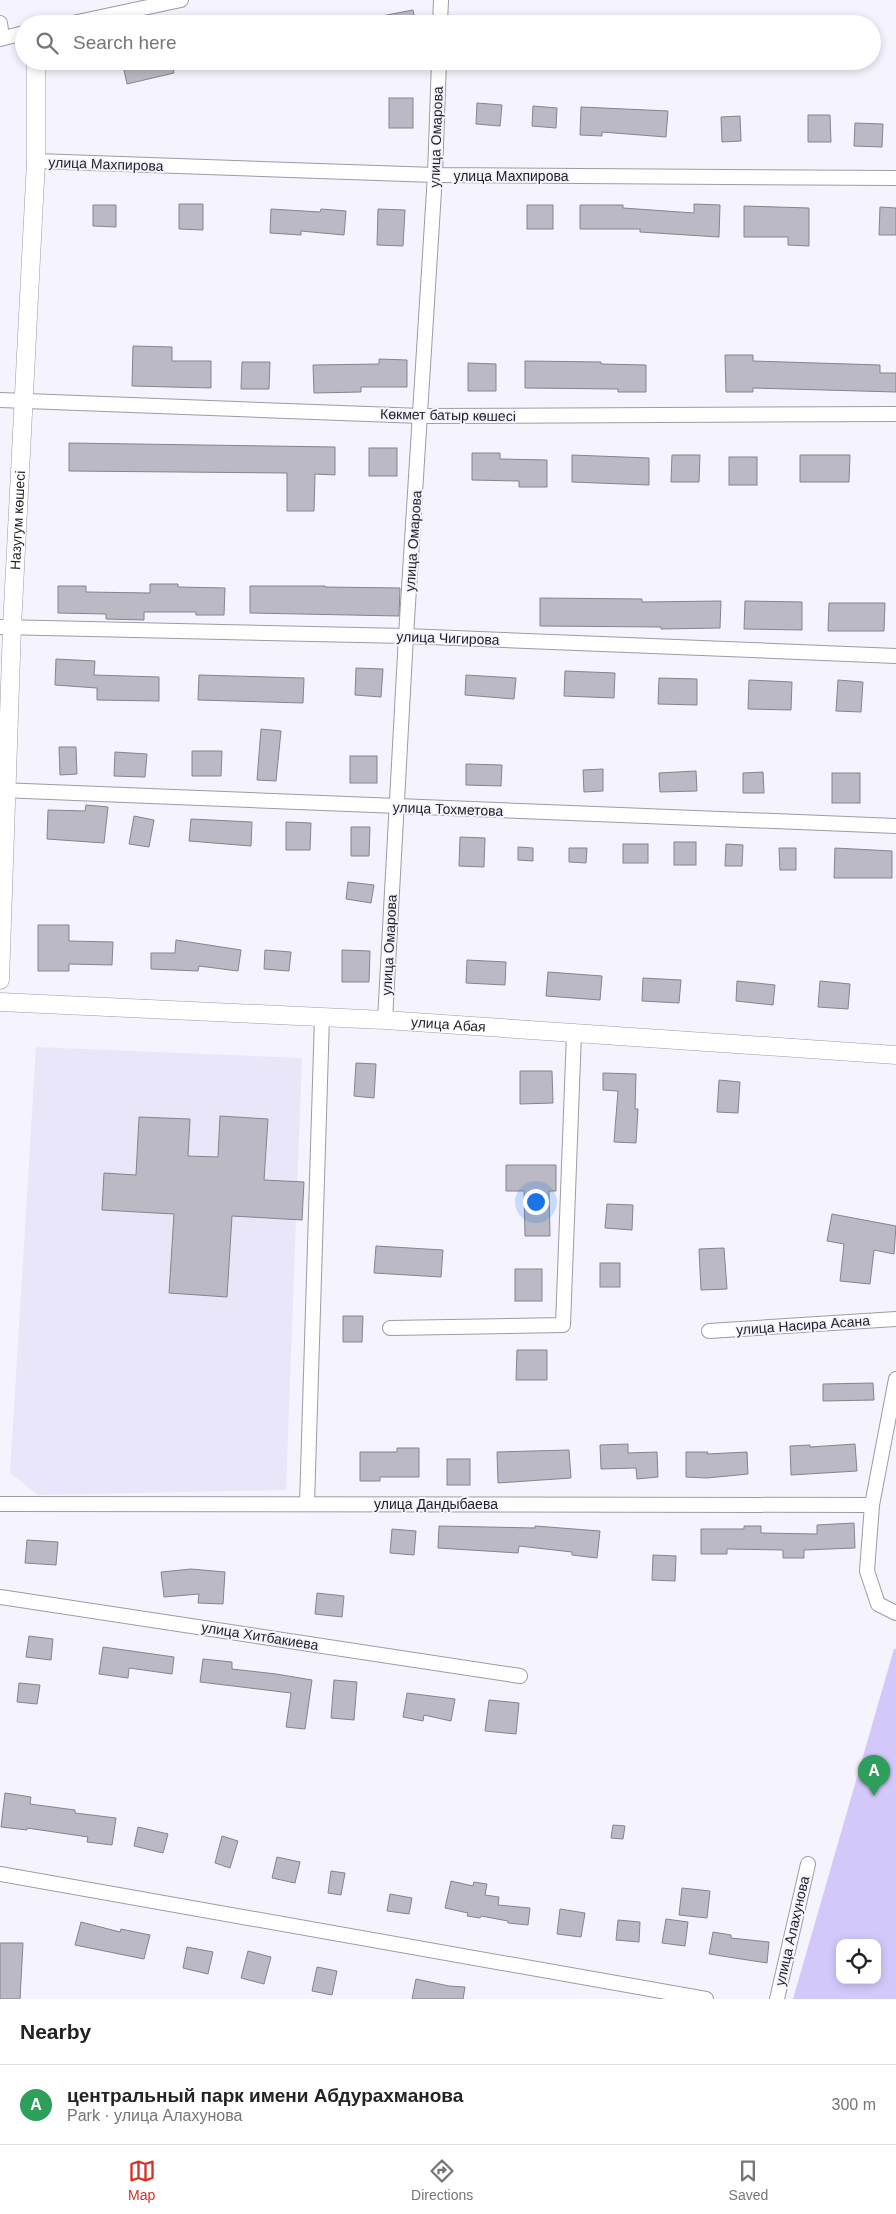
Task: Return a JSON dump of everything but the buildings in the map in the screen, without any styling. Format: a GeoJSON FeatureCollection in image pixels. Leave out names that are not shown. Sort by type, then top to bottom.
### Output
{"type":"FeatureCollection","features":[{"type":"Feature","properties":{"kind":"street"},"geometry":{"type":"LineString","coordinates":[[110,15],[181,0]]}},
{"type":"Feature","properties":{"kind":"street"},"geometry":{"type":"LineString","coordinates":[[440,15],[441,0]]}},
{"type":"Feature","properties":{"kind":"street"},"geometry":{"type":"LineString","coordinates":[[0,23],[1,39],[15,35]]}},
{"type":"Feature","properties":{"kind":"street","name":"Назугум көшесі"},"geometry":{"type":"LineString","coordinates":[[0,980],[6,627],[23,400],[36,161],[36,70]]}},
{"type":"Feature","properties":{"kind":"street","name":"улица Омарова"},"geometry":{"type":"LineString","coordinates":[[386,1020],[396,807],[435,175],[439,70]]}},
{"type":"Feature","properties":{"kind":"street","name":"улица Махпирова"},"geometry":{"type":"LineString","coordinates":[[36,161],[435,175],[896,178]]}},
{"type":"Feature","properties":{"kind":"street","name":"Көкмет батыр көшесі"},"geometry":{"type":"LineString","coordinates":[[0,400],[421,416],[896,414]]}},
{"type":"Feature","properties":{"kind":"street","name":"улица Чигирова"},"geometry":{"type":"LineString","coordinates":[[6,627],[406,636],[896,656]]}},
{"type":"Feature","properties":{"kind":"street","name":"улица Тохметова"},"geometry":{"type":"LineString","coordinates":[[3,790],[896,826]]}},
{"type":"Feature","properties":{"kind":"street","name":"улица Абая"},"geometry":{"type":"LineString","coordinates":[[0,1002],[386,1020],[896,1055]]}},
{"type":"Feature","properties":{"kind":"street"},"geometry":{"type":"LineString","coordinates":[[307,1504],[322,1018]]}},
{"type":"Feature","properties":{"kind":"street"},"geometry":{"type":"LineString","coordinates":[[390,1328],[563,1325],[574,1033]]}},
{"type":"Feature","properties":{"kind":"street","name":"улица Насира Асана"},"geometry":{"type":"LineString","coordinates":[[709,1331],[896,1319]]}},
{"type":"Feature","properties":{"kind":"street"},"geometry":{"type":"LineString","coordinates":[[896,1379],[872,1505],[867,1571],[878,1604],[896,1613]]}},
{"type":"Feature","properties":{"kind":"street","name":"улица Дандыбаева"},"geometry":{"type":"LineString","coordinates":[[0,1504],[872,1505]]}},
{"type":"Feature","properties":{"kind":"street","name":"улица Хитбакиева"},"geometry":{"type":"LineString","coordinates":[[0,1597],[520,1676]]}},
{"type":"Feature","properties":{"kind":"street","name":"улица Алахунова"},"geometry":{"type":"LineString","coordinates":[[777,1999],[808,1864]]}},
{"type":"Feature","properties":{"kind":"street"},"geometry":{"type":"LineString","coordinates":[[0,1874],[706,1999]]}},
{"type":"Feature","properties":{"kind":"shaded area"},"geometry":{"type":"Polygon","coordinates":[[[36,1047],[302,1058],[286,1490],[38,1495],[10,1473],[36,1047]]]}},
{"type":"Feature","properties":{"kind":"shaded area"},"geometry":{"type":"Polygon","coordinates":[[[894,1649],[896,1649],[896,1999],[793,1999],[894,1649]]]}},
{"type":"Feature","properties":{"kind":"place","name":"центральный парк имени Абдурахманова"},"geometry":{"type":"Point","coordinates":[874,1796]}}]}
